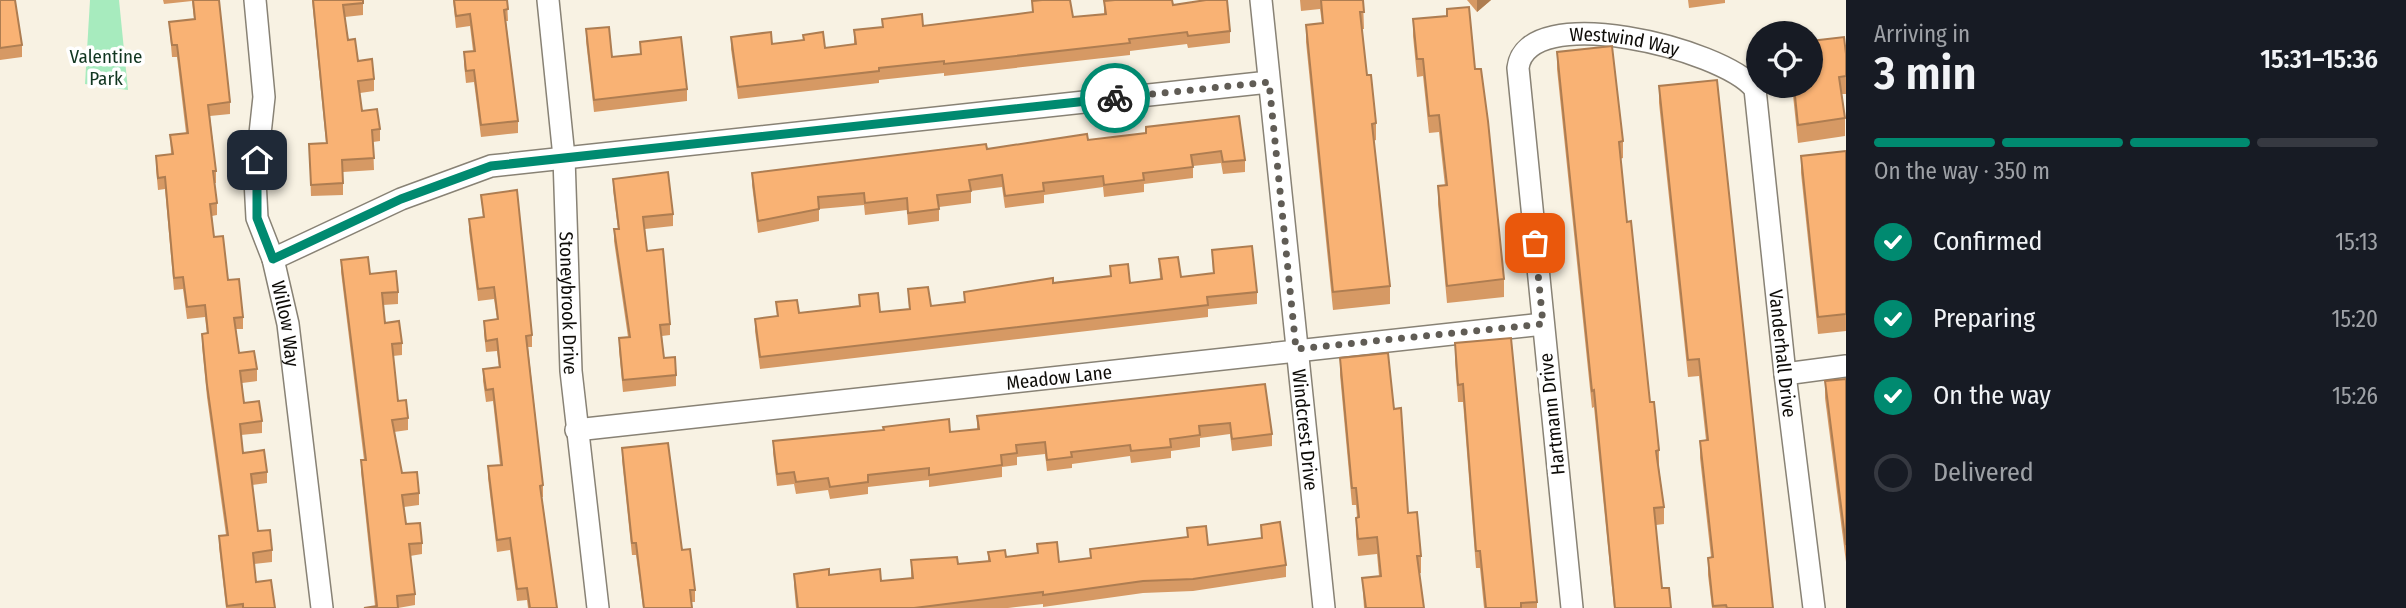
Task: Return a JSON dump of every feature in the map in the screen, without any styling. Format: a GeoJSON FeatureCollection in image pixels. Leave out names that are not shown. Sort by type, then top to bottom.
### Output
{"type":"FeatureCollection","features":[{"type":"Feature","properties":{"kind":"street","name":"Willow Way"},"geometry":{"type":"LineString","coordinates":[[255,0],[264,97],[255,180],[257,218],[273,259],[288,324],[322,608]]}},
{"type":"Feature","properties":{"kind":"street","name":"Stoneybrook Drive"},"geometry":{"type":"LineString","coordinates":[[548,0],[564,157],[569,235],[566,300],[576,430],[598,608]]}},
{"type":"Feature","properties":{"kind":"street","name":"Windcrest Drive"},"geometry":{"type":"LineString","coordinates":[[1261,0],[1324,608]]}},
{"type":"Feature","properties":{"kind":"street","name":"Westwind Way"},"geometry":{"type":"LineString","coordinates":[[1556,35],[1605,33],[1665,42],[1727,68],[1749,81],[1758,101]]}},
{"type":"Feature","properties":{"kind":"street","name":"Hartmann Drive"},"geometry":{"type":"LineString","coordinates":[[1556,35],[1531,42],[1522,51],[1518,68],[1572,608]]}},
{"type":"Feature","properties":{"kind":"street"},"geometry":{"type":"LineString","coordinates":[[273,259],[401,199],[491,166],[1269,82]]}},
{"type":"Feature","properties":{"kind":"street","name":"Vanderhall Drive"},"geometry":{"type":"LineString","coordinates":[[1758,101],[1784,374],[1814,608]]}},
{"type":"Feature","properties":{"kind":"street","name":"Meadow Lane"},"geometry":{"type":"LineString","coordinates":[[576,430],[1543,324]]}},
{"type":"Feature","properties":{"kind":"street"},"geometry":{"type":"LineString","coordinates":[[1784,374],[1846,366]]}},
{"type":"Feature","properties":{"kind":"green space","name":"Valentine Park"},"geometry":{"type":"Polygon","coordinates":[[[90,0],[119,0],[128,90],[85,84],[90,0]]]}},
{"type":"Feature","properties":{"kind":"building"},"geometry":{"type":"Polygon","coordinates":[[[0,0],[15,0],[22,45],[0,48],[0,0]]]}},
{"type":"Feature","properties":{"kind":"building"},"geometry":{"type":"Polygon","coordinates":[[[193,0],[219,0],[230,102],[208,105],[217,203],[210,204],[214,237],[223,236],[228,280],[239,279],[243,317],[234,318],[239,353],[254,351],[257,369],[240,371],[244,403],[259,401],[262,421],[240,424],[243,453],[264,450],[267,472],[251,474],[258,531],[270,530],[272,550],[253,553],[256,582],[271,580],[275,608],[243,608],[243,604],[227,606],[219,536],[228,535],[207,385],[202,334],[208,333],[205,305],[187,307],[183,277],[174,278],[165,177],[158,178],[156,156],[173,154],[170,135],[188,133],[177,45],[172,45],[169,22],[195,19],[193,0]]]}},
{"type":"Feature","properties":{"kind":"building"},"geometry":{"type":"Polygon","coordinates":[[[313,0],[363,0],[363,3],[343,5],[348,40],[355,39],[358,61],[372,59],[374,79],[358,81],[362,111],[377,109],[380,129],[372,130],[374,158],[342,160],[343,183],[311,185],[309,144],[327,143],[313,0]]]}},
{"type":"Feature","properties":{"kind":"building"},"geometry":{"type":"Polygon","coordinates":[[[454,0],[507,0],[508,9],[504,10],[518,121],[481,125],[474,70],[466,71],[464,52],[475,51],[470,14],[456,16],[454,0]]]}},
{"type":"Feature","properties":{"kind":"building"},"geometry":{"type":"Polygon","coordinates":[[[1070,0],[1073,17],[1106,14],[1104,1],[1172,0],[1173,5],[1227,0],[1230,31],[1188,36],[1187,32],[1129,39],[1130,43],[944,64],[944,61],[879,68],[879,71],[738,87],[731,37],[771,32],[772,44],[804,40],[803,35],[823,32],[825,48],[856,44],[854,30],[883,27],[882,19],[922,14],[923,26],[1033,12],[1032,1],[1070,0]]]}},
{"type":"Feature","properties":{"kind":"building"},"geometry":{"type":"Polygon","coordinates":[[[1321,0],[1363,0],[1364,12],[1360,12],[1367,75],[1371,75],[1376,123],[1372,124],[1390,286],[1333,292],[1306,25],[1323,23],[1321,0]]]}},
{"type":"Feature","properties":{"kind":"building"},"geometry":{"type":"Polygon","coordinates":[[[1469,7],[1475,69],[1481,69],[1488,121],[1504,279],[1447,286],[1438,186],[1447,185],[1439,115],[1429,116],[1423,59],[1417,59],[1413,19],[1447,16],[1447,9],[1469,7]]]}},
{"type":"Feature","properties":{"kind":"building"},"geometry":{"type":"Polygon","coordinates":[[[609,27],[612,57],[641,54],[640,42],[681,37],[687,89],[594,100],[586,29],[609,27]]]}},
{"type":"Feature","properties":{"kind":"building"},"geometry":{"type":"Polygon","coordinates":[[[1844,37],[1846,76],[1839,77],[1845,118],[1798,125],[1795,98],[1823,98],[1823,40],[1844,37]]]}},
{"type":"Feature","properties":{"kind":"building"},"geometry":{"type":"Polygon","coordinates":[[[1612,46],[1623,141],[1619,142],[1627,222],[1631,221],[1650,402],[1654,402],[1659,450],[1656,451],[1664,507],[1654,508],[1662,588],[1669,588],[1671,608],[1615,608],[1594,390],[1592,391],[1557,52],[1612,46]]]}},
{"type":"Feature","properties":{"kind":"building"},"geometry":{"type":"Polygon","coordinates":[[[1717,80],[1773,608],[1713,606],[1708,558],[1713,557],[1700,441],[1708,440],[1699,359],[1688,360],[1659,86],[1717,80]]]}},
{"type":"Feature","properties":{"kind":"building"},"geometry":{"type":"Polygon","coordinates":[[[1239,116],[1245,160],[1223,162],[1221,151],[1191,155],[1193,167],[1143,173],[1144,180],[1104,185],[1103,176],[1043,183],[1044,191],[1005,196],[1002,175],[969,180],[971,191],[937,195],[939,209],[908,213],[907,198],[865,203],[864,193],[818,197],[819,209],[758,221],[752,173],[986,144],[987,149],[1087,134],[1088,140],[1146,133],[1146,127],[1239,116]]]}},
{"type":"Feature","properties":{"kind":"building"},"geometry":{"type":"Polygon","coordinates":[[[1846,151],[1846,314],[1818,317],[1801,156],[1846,151]]]}},
{"type":"Feature","properties":{"kind":"building"},"geometry":{"type":"Polygon","coordinates":[[[668,172],[673,214],[643,217],[647,251],[663,249],[670,324],[660,325],[664,358],[675,357],[676,375],[623,380],[619,338],[630,337],[614,229],[619,229],[613,179],[668,172]]]}},
{"type":"Feature","properties":{"kind":"building"},"geometry":{"type":"Polygon","coordinates":[[[517,190],[532,335],[526,336],[543,485],[540,486],[557,608],[530,608],[527,588],[517,589],[510,538],[497,540],[488,466],[502,465],[493,389],[486,390],[483,369],[500,367],[497,339],[486,341],[484,321],[498,319],[494,287],[478,289],[469,219],[484,217],[481,195],[517,190]]]}},
{"type":"Feature","properties":{"kind":"building"},"geometry":{"type":"Polygon","coordinates":[[[1252,246],[1257,292],[1207,297],[1208,305],[760,357],[755,319],[778,316],[776,302],[797,300],[799,313],[860,306],[859,295],[878,293],[880,312],[910,309],[908,289],[928,287],[931,306],[965,302],[964,292],[1053,278],[1053,283],[1111,276],[1110,266],[1128,264],[1130,283],[1162,279],[1159,259],[1178,257],[1181,277],[1214,273],[1212,250],[1252,246]]]}},
{"type":"Feature","properties":{"kind":"building"},"geometry":{"type":"Polygon","coordinates":[[[368,257],[370,274],[396,271],[398,292],[382,293],[385,323],[399,321],[402,343],[392,344],[398,401],[406,400],[408,418],[392,420],[402,473],[417,472],[419,493],[402,495],[406,524],[420,523],[422,543],[409,544],[415,594],[397,596],[398,608],[364,608],[377,606],[361,460],[366,460],[341,260],[368,257]]]}},
{"type":"Feature","properties":{"kind":"building"},"geometry":{"type":"Polygon","coordinates":[[[1511,338],[1537,602],[1521,603],[1521,608],[1486,608],[1480,551],[1476,551],[1463,384],[1458,385],[1455,343],[1511,338]]]}},
{"type":"Feature","properties":{"kind":"building"},"geometry":{"type":"Polygon","coordinates":[[[1388,353],[1394,409],[1401,408],[1408,513],[1417,512],[1421,556],[1417,556],[1424,608],[1366,608],[1362,578],[1381,576],[1377,537],[1358,539],[1356,518],[1359,517],[1356,488],[1352,488],[1340,358],[1388,353]]]}},
{"type":"Feature","properties":{"kind":"building"},"geometry":{"type":"Polygon","coordinates":[[[1846,379],[1846,545],[1825,381],[1846,379]]]}},
{"type":"Feature","properties":{"kind":"building"},"geometry":{"type":"Polygon","coordinates":[[[1265,384],[1272,434],[1232,439],[1230,423],[1199,426],[1200,435],[1170,439],[1171,447],[1131,451],[1130,445],[1071,452],[1072,457],[1047,460],[1045,442],[1016,445],[1017,453],[1001,455],[1002,465],[929,475],[929,468],[868,475],[868,482],[830,487],[828,478],[796,482],[794,472],[777,474],[773,441],[884,430],[883,427],[949,419],[950,432],[979,429],[977,416],[1265,384]]]}},
{"type":"Feature","properties":{"kind":"building"},"geometry":{"type":"Polygon","coordinates":[[[668,443],[682,550],[690,549],[695,590],[690,590],[692,608],[644,608],[636,543],[632,543],[622,448],[668,443]]]}},
{"type":"Feature","properties":{"kind":"building"},"geometry":{"type":"Polygon","coordinates":[[[1280,522],[1286,565],[1193,579],[1143,581],[1043,595],[1043,592],[914,608],[798,608],[794,574],[829,569],[829,575],[880,569],[881,581],[913,578],[911,560],[957,557],[958,564],[990,561],[988,552],[1005,550],[1006,557],[1038,553],[1037,544],[1057,542],[1059,562],[1091,558],[1090,549],[1188,537],[1187,528],[1206,526],[1208,545],[1262,538],[1261,525],[1280,522]]]}},
{"type":"Feature","properties":{"kind":"way so far"},"geometry":{"type":"LineString","coordinates":[[1115,98],[1269,82],[1296,349],[1543,324],[1535,243]]}},
{"type":"Feature","properties":{"kind":"route"},"geometry":{"type":"LineString","coordinates":[[257,160],[257,218],[273,259],[401,199],[491,166],[1115,98]]}}]}
